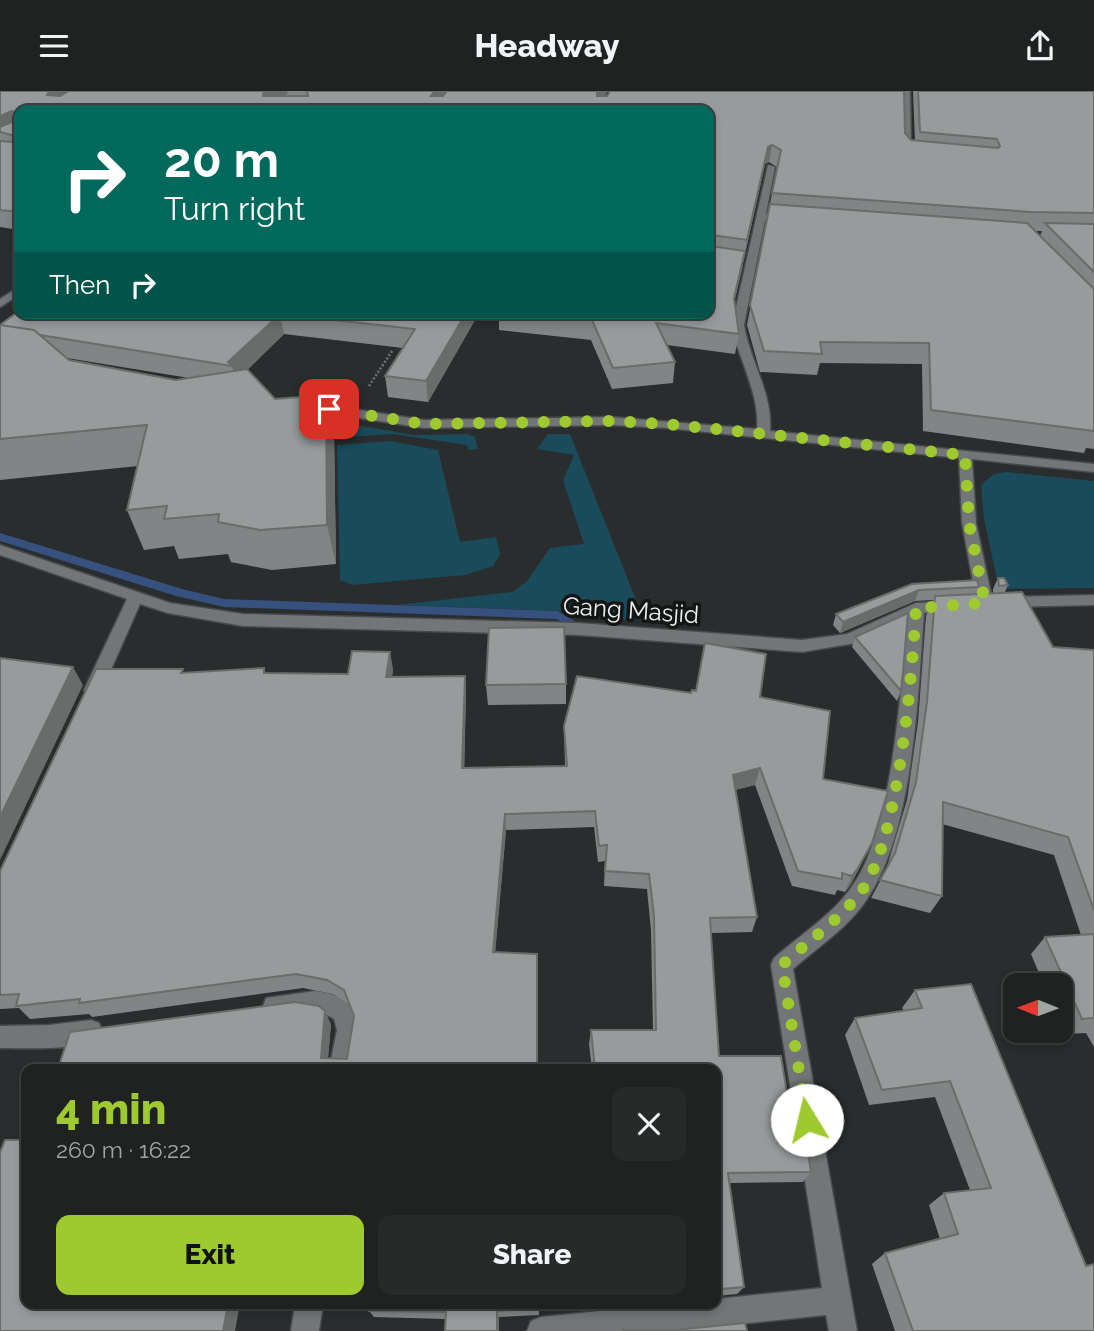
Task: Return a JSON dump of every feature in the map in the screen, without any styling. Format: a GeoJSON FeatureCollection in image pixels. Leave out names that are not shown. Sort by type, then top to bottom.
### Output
{"type":"FeatureCollection","features":[{"type":"Feature","properties":{"kind":"street"},"geometry":{"type":"LineString","coordinates":[[906,91],[907,150],[911,154],[928,157]]}},
{"type":"Feature","properties":{"kind":"street"},"geometry":{"type":"LineString","coordinates":[[762,433],[765,410],[740,342],[738,325],[771,167]]}},
{"type":"Feature","properties":{"kind":"street"},"geometry":{"type":"LineString","coordinates":[[762,218],[803,220]]}},
{"type":"Feature","properties":{"kind":"street"},"geometry":{"type":"LineString","coordinates":[[736,263],[750,265]]}},
{"type":"Feature","properties":{"kind":"street"},"geometry":{"type":"LineString","coordinates":[[290,403],[424,424],[620,421],[1094,468]]}},
{"type":"Feature","properties":{"kind":"street"},"geometry":{"type":"LineString","coordinates":[[965,455],[969,523],[985,603]]}},
{"type":"Feature","properties":{"kind":"street","name":"Gang Masjid"},"geometry":{"type":"LineString","coordinates":[[0,550],[135,598],[188,613],[243,620],[579,629],[802,646],[850,639],[916,608],[1094,600]]}},
{"type":"Feature","properties":{"kind":"street"},"geometry":{"type":"LineString","coordinates":[[85,706],[135,598]]}},
{"type":"Feature","properties":{"kind":"street"},"geometry":{"type":"LineString","coordinates":[[843,1331],[782,965],[860,893],[875,867],[886,838],[911,686],[916,608]]}},
{"type":"Feature","properties":{"kind":"street"},"geometry":{"type":"LineString","coordinates":[[249,1009],[302,1002],[327,1004],[342,1011],[348,1021],[342,1064]]}},
{"type":"Feature","properties":{"kind":"street"},"geometry":{"type":"LineString","coordinates":[[0,1037],[49,1036],[116,1027]]}},
{"type":"Feature","properties":{"kind":"street"},"geometry":{"type":"LineString","coordinates":[[541,1331],[837,1300]]}},
{"type":"Feature","properties":{"kind":"street"},"geometry":{"type":"LineString","coordinates":[[305,1331],[308,1309]]}},
{"type":"Feature","properties":{"kind":"path"},"geometry":{"type":"LineString","coordinates":[[351,413],[392,351]]}},
{"type":"Feature","properties":{"kind":"shaded area"},"geometry":{"type":"Polygon","coordinates":[[[282,412],[414,435],[468,434],[475,437],[478,449],[469,450],[467,445],[393,434],[336,438],[336,427],[290,431],[282,412]]]}},
{"type":"Feature","properties":{"kind":"shaded area"},"geometry":{"type":"Polygon","coordinates":[[[548,434],[570,434],[644,620],[578,616],[566,611],[397,605],[513,592],[527,581],[550,548],[584,544],[563,480],[574,455],[537,449],[548,434]]]}},
{"type":"Feature","properties":{"kind":"shaded area"},"geometry":{"type":"Polygon","coordinates":[[[390,441],[438,450],[460,542],[496,537],[500,554],[493,566],[465,575],[352,585],[340,580],[337,445],[390,441]]]}},
{"type":"Feature","properties":{"kind":"shaded area"},"geometry":{"type":"Polygon","coordinates":[[[1007,472],[1094,481],[1094,588],[999,589],[984,519],[981,485],[994,474],[1007,472]]]}},
{"type":"Feature","properties":{"kind":"building"},"geometry":{"type":"Polygon","coordinates":[[[0,91],[49,91],[47,95],[60,96],[69,91],[264,91],[263,96],[308,96],[307,91],[435,91],[431,96],[443,96],[447,91],[597,91],[597,96],[607,96],[610,91],[904,91],[905,133],[911,140],[998,148],[1000,146],[997,139],[920,132],[918,91],[1094,91],[1094,213],[1031,212],[772,193],[781,150],[772,145],[768,147],[747,240],[714,235],[714,105],[14,105],[14,112],[0,116],[0,91]]]}},
{"type":"Feature","properties":{"kind":"building"},"geometry":{"type":"Polygon","coordinates":[[[14,121],[14,136],[0,132],[0,127],[14,121]]]}},
{"type":"Feature","properties":{"kind":"building"},"geometry":{"type":"Polygon","coordinates":[[[14,138],[14,211],[0,210],[0,141],[12,142],[14,138]]]}},
{"type":"Feature","properties":{"kind":"building"},"geometry":{"type":"Polygon","coordinates":[[[770,204],[1027,223],[1094,289],[1094,431],[931,410],[929,343],[820,342],[822,354],[764,351],[750,305],[770,204]]]}},
{"type":"Feature","properties":{"kind":"building"},"geometry":{"type":"Polygon","coordinates":[[[1045,223],[1094,224],[1094,272],[1045,223]]]}},
{"type":"Feature","properties":{"kind":"building"},"geometry":{"type":"Polygon","coordinates":[[[714,246],[745,251],[734,298],[739,334],[656,323],[675,362],[613,368],[592,320],[583,319],[714,319],[714,246]]]}},
{"type":"Feature","properties":{"kind":"building"},"geometry":{"type":"Polygon","coordinates":[[[14,315],[14,319],[275,319],[228,362],[232,366],[40,335],[34,330],[0,325],[14,315]]]}},
{"type":"Feature","properties":{"kind":"building"},"geometry":{"type":"Polygon","coordinates":[[[325,319],[462,319],[426,381],[385,376],[415,329],[325,319]]]}},
{"type":"Feature","properties":{"kind":"building"},"geometry":{"type":"Polygon","coordinates":[[[0,325],[34,330],[69,360],[176,380],[247,369],[275,399],[326,395],[327,525],[260,530],[218,522],[219,514],[164,519],[167,506],[127,510],[147,425],[0,439],[0,325]]]}},
{"type":"Feature","properties":{"kind":"building"},"geometry":{"type":"Polygon","coordinates":[[[998,578],[1004,578],[1008,585],[999,586],[998,578]]]}},
{"type":"Feature","properties":{"kind":"building"},"geometry":{"type":"Polygon","coordinates":[[[977,580],[979,587],[919,590],[843,622],[836,614],[912,584],[977,580]]]}},
{"type":"Feature","properties":{"kind":"building"},"geometry":{"type":"Polygon","coordinates":[[[1022,592],[1053,647],[1094,650],[1094,910],[1068,837],[943,802],[942,896],[880,880],[895,853],[916,782],[927,702],[935,596],[1022,592]]]}},
{"type":"Feature","properties":{"kind":"building"},"geometry":{"type":"Polygon","coordinates":[[[908,613],[903,672],[901,691],[855,637],[908,613]]]}},
{"type":"Feature","properties":{"kind":"building"},"geometry":{"type":"Polygon","coordinates":[[[564,627],[566,684],[486,685],[489,628],[564,627]]]}},
{"type":"Feature","properties":{"kind":"building"},"geometry":{"type":"Polygon","coordinates":[[[705,643],[766,654],[760,697],[830,711],[823,779],[888,791],[872,843],[852,876],[842,873],[842,879],[798,871],[760,768],[733,775],[757,917],[710,918],[719,1056],[781,1056],[793,1130],[804,1130],[811,1172],[728,1173],[744,1287],[721,1289],[721,1064],[594,1064],[591,1030],[656,1030],[654,916],[649,874],[605,871],[607,845],[599,846],[595,811],[505,814],[493,952],[537,954],[537,1064],[60,1064],[70,1032],[295,1002],[319,1006],[325,1011],[321,1058],[347,1059],[354,1016],[344,990],[327,980],[296,974],[79,1003],[80,999],[16,1006],[19,994],[0,995],[0,871],[96,669],[183,669],[181,673],[264,668],[264,673],[348,674],[352,651],[390,652],[386,677],[465,676],[462,768],[567,766],[564,726],[577,676],[691,693],[692,690],[696,691],[705,643]]]}},
{"type":"Feature","properties":{"kind":"building"},"geometry":{"type":"Polygon","coordinates":[[[0,658],[73,667],[0,817],[0,658]]]}},
{"type":"Feature","properties":{"kind":"building"},"geometry":{"type":"Polygon","coordinates":[[[1094,934],[1094,1018],[1082,1019],[1073,999],[1073,973],[1061,973],[1045,937],[1094,934]]]}},
{"type":"Feature","properties":{"kind":"building"},"geometry":{"type":"Polygon","coordinates":[[[971,984],[1086,1266],[1094,1264],[1094,1331],[913,1331],[885,1253],[958,1234],[944,1193],[991,1188],[950,1081],[882,1090],[855,1018],[922,1008],[915,990],[971,984]]]}},
{"type":"Feature","properties":{"kind":"building"},"geometry":{"type":"Polygon","coordinates":[[[5,1140],[21,1140],[21,1309],[227,1309],[223,1331],[0,1331],[0,1152],[5,1140]]]}},
{"type":"Feature","properties":{"kind":"building"},"geometry":{"type":"Polygon","coordinates":[[[524,1309],[497,1311],[497,1331],[445,1331],[446,1312],[369,1311],[524,1309]]]}},
{"type":"Feature","properties":{"kind":"building"},"geometry":{"type":"Polygon","coordinates":[[[745,1323],[747,1331],[623,1331],[675,1330],[745,1323]]]}},
{"type":"Feature","properties":{"kind":"waterway"},"geometry":{"type":"LineString","coordinates":[[0,537],[180,593],[224,603],[558,615],[572,623]]}},
{"type":"Feature","properties":{"kind":"route"},"geometry":{"type":"LineString","coordinates":[[329,409],[424,424],[640,422],[965,455],[969,523],[985,603],[916,608],[911,686],[886,838],[875,867],[860,893],[782,965],[807,1120]]}}]}
